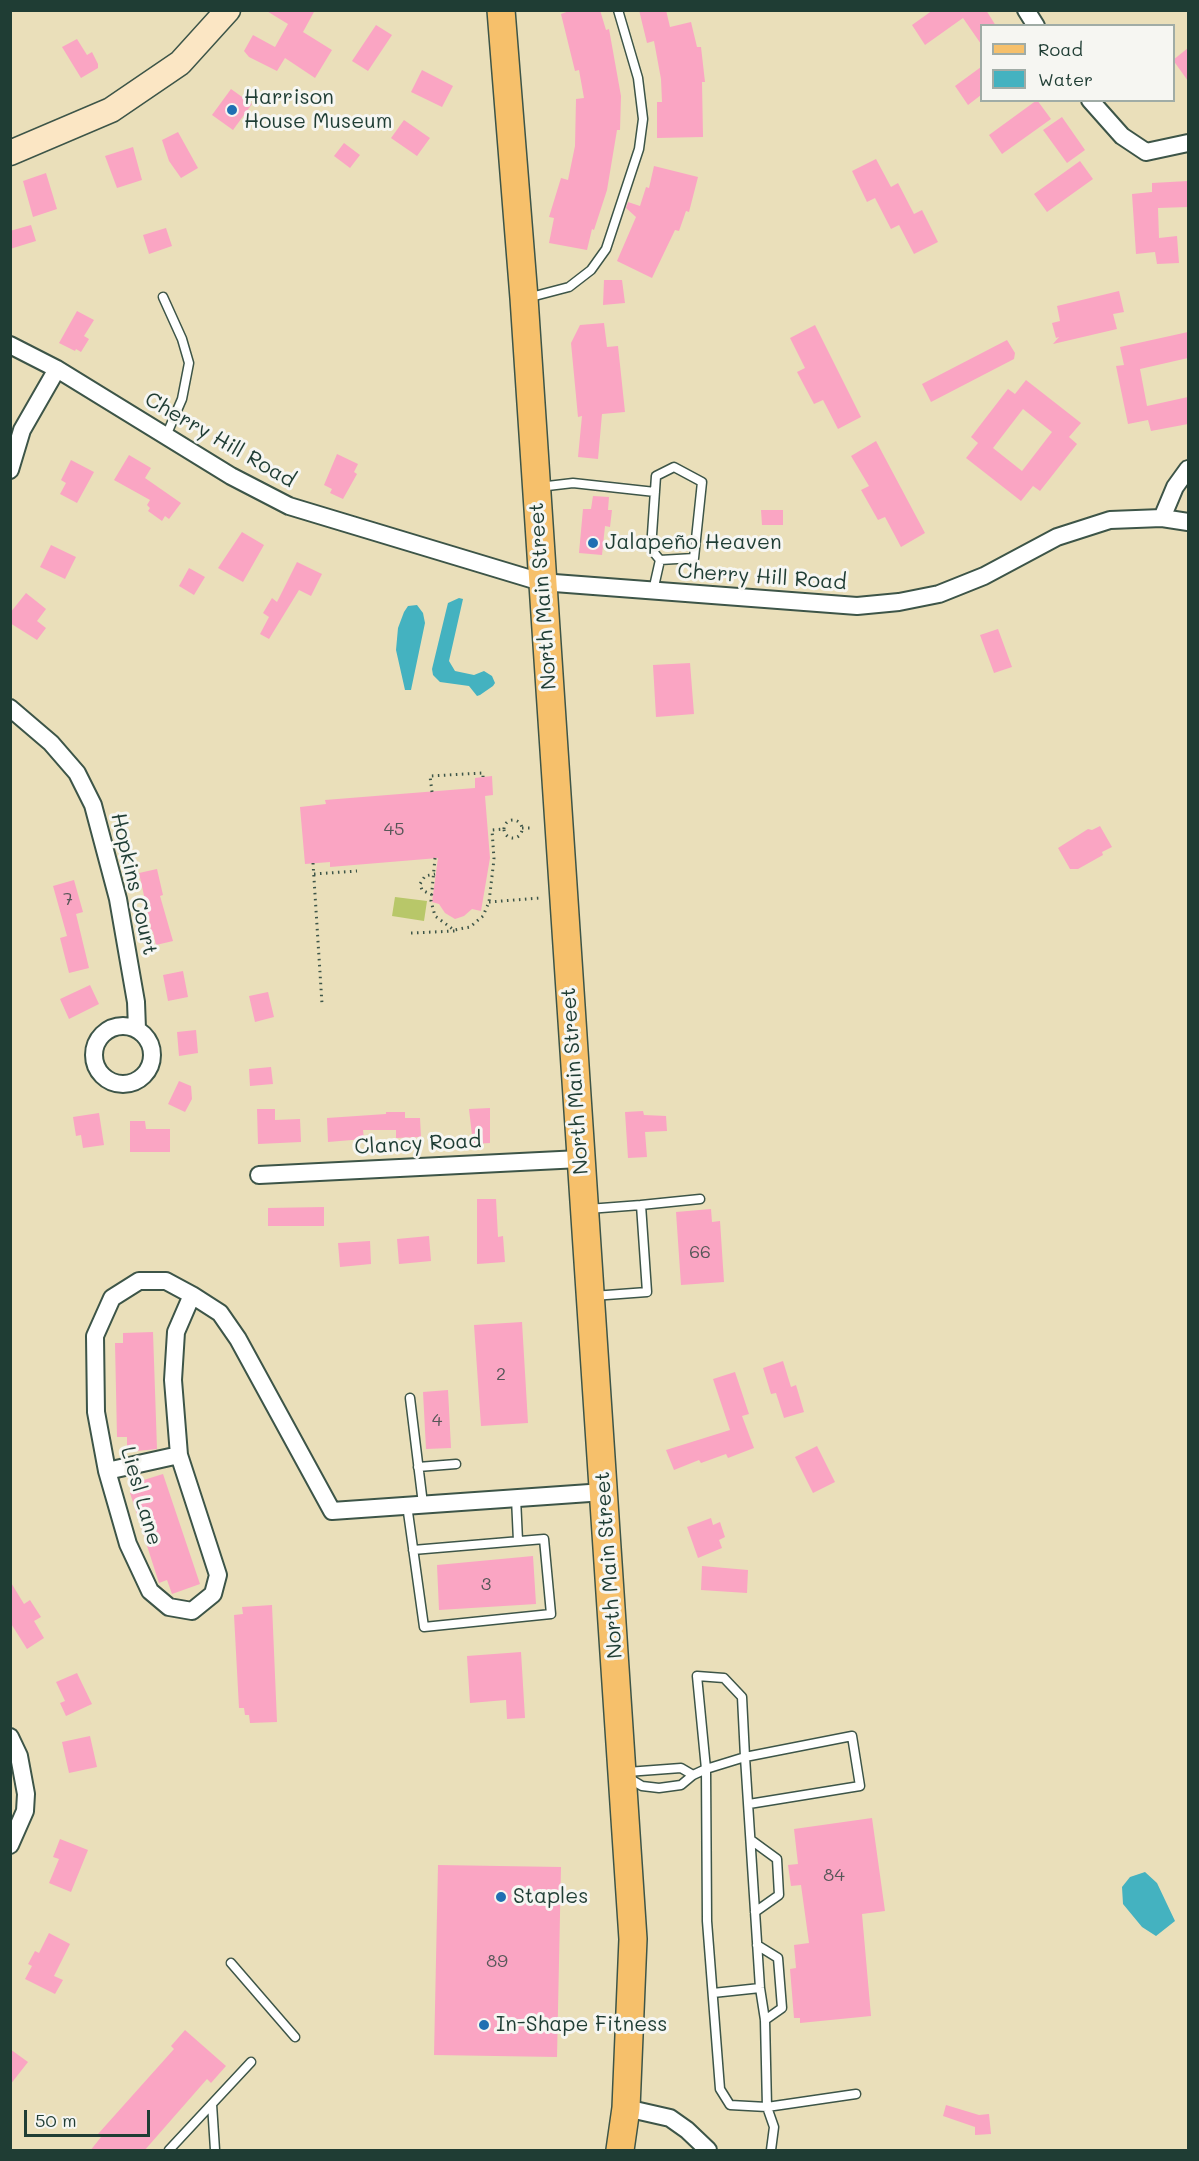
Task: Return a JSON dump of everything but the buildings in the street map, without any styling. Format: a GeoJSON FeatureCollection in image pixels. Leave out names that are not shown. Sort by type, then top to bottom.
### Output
{"type":"FeatureCollection","features":[{"type":"Feature","properties":{"kind":"main road"},"geometry":{"type":"LineString","coordinates":[[10,153],[111,110],[180,63],[228,10]]}},
{"type":"Feature","properties":{"kind":"main road","name":"North Main Street"},"geometry":{"type":"LineString","coordinates":[[501,10],[524,298],[541,582],[633,1939],[626,2108],[620,2151]]}},
{"type":"Feature","properties":{"kind":"street"},"geometry":{"type":"LineString","coordinates":[[1026,10],[1035,24]]}},
{"type":"Feature","properties":{"kind":"street"},"geometry":{"type":"LineString","coordinates":[[1092,102],[1122,136],[1146,152],[1188,143]]}},
{"type":"Feature","properties":{"kind":"street","name":"Cherry Hill Road"},"geometry":{"type":"LineString","coordinates":[[10,345],[57,369],[231,476],[290,507],[541,582],[857,606],[899,602],[939,594],[984,576],[1057,537],[1110,520],[1162,518],[1188,522]]}},
{"type":"Feature","properties":{"kind":"street"},"geometry":{"type":"LineString","coordinates":[[10,470],[22,429],[57,369]]}},
{"type":"Feature","properties":{"kind":"street"},"geometry":{"type":"LineString","coordinates":[[1162,518],[1175,487],[1188,469]]}},
{"type":"Feature","properties":{"kind":"street","name":"Hopkins Court"},"geometry":{"type":"LineString","coordinates":[[10,708],[51,743],[77,773],[93,805],[118,899],[136,1002],[137,1029]]}},
{"type":"Feature","properties":{"kind":"street","name":"Clancy Road"},"geometry":{"type":"LineString","coordinates":[[259,1175],[580,1159]]}},
{"type":"Feature","properties":{"kind":"street","name":"Liesl Lane"},"geometry":{"type":"LineString","coordinates":[[192,1295],[176,1332],[173,1380],[179,1455],[218,1575],[213,1594],[192,1611],[169,1607],[150,1591],[128,1544],[107,1471],[96,1412],[95,1336],[112,1298],[139,1281],[166,1281],[192,1295],[220,1313],[238,1339],[332,1511],[604,1492]]}},
{"type":"Feature","properties":{"kind":"street"},"geometry":{"type":"LineString","coordinates":[[107,1471],[179,1455]]}},
{"type":"Feature","properties":{"kind":"street"},"geometry":{"type":"LineString","coordinates":[[10,1737],[19,1756],[26,1794],[20,1827],[10,1845]]}},
{"type":"Feature","properties":{"kind":"street"},"geometry":{"type":"LineString","coordinates":[[626,2108],[670,2118],[687,2130],[708,2151]]}},
{"type":"Feature","properties":{"kind":"lane"},"geometry":{"type":"LineString","coordinates":[[524,298],[568,287],[591,270],[606,249],[639,149],[643,119],[638,78],[618,10]]}},
{"type":"Feature","properties":{"kind":"lane"},"geometry":{"type":"LineString","coordinates":[[163,297],[182,339],[189,363],[182,399],[166,436]]}},
{"type":"Feature","properties":{"kind":"lane"},"geometry":{"type":"LineString","coordinates":[[674,467],[702,482],[694,558],[660,560],[651,549],[656,476],[674,467]]}},
{"type":"Feature","properties":{"kind":"lane"},"geometry":{"type":"LineString","coordinates":[[536,487],[573,483],[655,492]]}},
{"type":"Feature","properties":{"kind":"lane"},"geometry":{"type":"LineString","coordinates":[[652,592],[660,560]]}},
{"type":"Feature","properties":{"kind":"lane"},"geometry":{"type":"LineString","coordinates":[[584,1210],[700,1199]]}},
{"type":"Feature","properties":{"kind":"lane"},"geometry":{"type":"LineString","coordinates":[[590,1296],[647,1292],[641,1205]]}},
{"type":"Feature","properties":{"kind":"lane"},"geometry":{"type":"LineString","coordinates":[[410,1398],[418,1467],[413,1550],[424,1627],[551,1614],[544,1539],[413,1550]]}},
{"type":"Feature","properties":{"kind":"lane"},"geometry":{"type":"LineString","coordinates":[[418,1467],[456,1464]]}},
{"type":"Feature","properties":{"kind":"lane"},"geometry":{"type":"LineString","coordinates":[[516,1498],[518,1541]]}},
{"type":"Feature","properties":{"kind":"lane"},"geometry":{"type":"LineString","coordinates":[[771,2151],[774,2127],[767,2107],[765,2020],[760,1988],[742,1697],[724,1678],[697,1676],[706,1769],[707,1921],[720,2089],[730,2105],[767,2107],[856,2094]]}},
{"type":"Feature","properties":{"kind":"lane"},"geometry":{"type":"LineString","coordinates":[[622,1773],[642,1786],[659,1788],[681,1785],[693,1774],[745,1757],[852,1736],[860,1786],[749,1804]]}},
{"type":"Feature","properties":{"kind":"lane"},"geometry":{"type":"LineString","coordinates":[[622,1773],[681,1768],[693,1774]]}},
{"type":"Feature","properties":{"kind":"lane"},"geometry":{"type":"LineString","coordinates":[[751,1840],[777,1859],[779,1895],[755,1912]]}},
{"type":"Feature","properties":{"kind":"lane"},"geometry":{"type":"LineString","coordinates":[[757,1945],[778,1958],[782,2008],[765,2020]]}},
{"type":"Feature","properties":{"kind":"lane"},"geometry":{"type":"LineString","coordinates":[[231,1963],[296,2037]]}},
{"type":"Feature","properties":{"kind":"lane"},"geometry":{"type":"LineString","coordinates":[[713,1993],[760,1988]]}},
{"type":"Feature","properties":{"kind":"lane"},"geometry":{"type":"LineString","coordinates":[[169,2151],[250,2062]]}},
{"type":"Feature","properties":{"kind":"lane"},"geometry":{"type":"LineString","coordinates":[[212,2104],[215,2151]]}},
{"type":"Feature","properties":{"kind":"path"},"geometry":{"type":"LineString","coordinates":[[432,792],[430,776],[483,772],[483,777]]}},
{"type":"Feature","properties":{"kind":"path"},"geometry":{"type":"LineString","coordinates":[[503,829],[507,821],[512,819],[518,820],[522,828]]}},
{"type":"Feature","properties":{"kind":"path"},"geometry":{"type":"LineString","coordinates":[[522,828],[534,828]]}},
{"type":"Feature","properties":{"kind":"path"},"geometry":{"type":"LineString","coordinates":[[503,829],[506,835],[512,838],[518,837],[522,828]]}},
{"type":"Feature","properties":{"kind":"path"},"geometry":{"type":"LineString","coordinates":[[411,933],[460,930],[479,921],[489,902],[494,859],[492,830],[503,829]]}},
{"type":"Feature","properties":{"kind":"path"},"geometry":{"type":"LineString","coordinates":[[435,858],[433,911],[438,920],[449,928],[460,930]]}},
{"type":"Feature","properties":{"kind":"path"},"geometry":{"type":"LineString","coordinates":[[313,863],[322,1004]]}},
{"type":"Feature","properties":{"kind":"path"},"geometry":{"type":"LineString","coordinates":[[314,874],[357,872]]}},
{"type":"Feature","properties":{"kind":"path"},"geometry":{"type":"LineString","coordinates":[[432,895],[422,890],[420,884],[425,876],[435,874]]}},
{"type":"Feature","properties":{"kind":"path"},"geometry":{"type":"LineString","coordinates":[[489,902],[540,898]]}},
{"type":"Feature","properties":{"kind":"green space"},"geometry":{"type":"Polygon","coordinates":[[[395,897],[427,901],[424,921],[392,916],[395,897]]]}},
{"type":"Feature","properties":{"kind":"water"},"geometry":{"type":"Polygon","coordinates":[[[459,598],[463,599],[449,661],[455,671],[474,675],[484,671],[492,676],[495,683],[493,686],[477,696],[469,686],[440,682],[433,675],[432,669],[448,603],[459,598]]]}},
{"type":"Feature","properties":{"kind":"water"},"geometry":{"type":"Polygon","coordinates":[[[417,605],[423,613],[425,623],[411,690],[405,690],[396,650],[398,628],[408,606],[417,605]]]}},
{"type":"Feature","properties":{"kind":"water"},"geometry":{"type":"Polygon","coordinates":[[[1145,1872],[1157,1883],[1175,1921],[1156,1936],[1142,1927],[1123,1904],[1122,1887],[1130,1877],[1145,1872]]]}},
{"type":"Feature","properties":{"kind":"place","name":"Harrison House Museum"},"geometry":{"type":"Point","coordinates":[232,110]}},
{"type":"Feature","properties":{"kind":"place","name":"Jalapeño Heaven"},"geometry":{"type":"Point","coordinates":[593,543]}},
{"type":"Feature","properties":{"kind":"place","name":"Staples"},"geometry":{"type":"Point","coordinates":[501,1897]}},
{"type":"Feature","properties":{"kind":"place","name":"In-Shape Fitness"},"geometry":{"type":"Point","coordinates":[484,2025]}}]}
